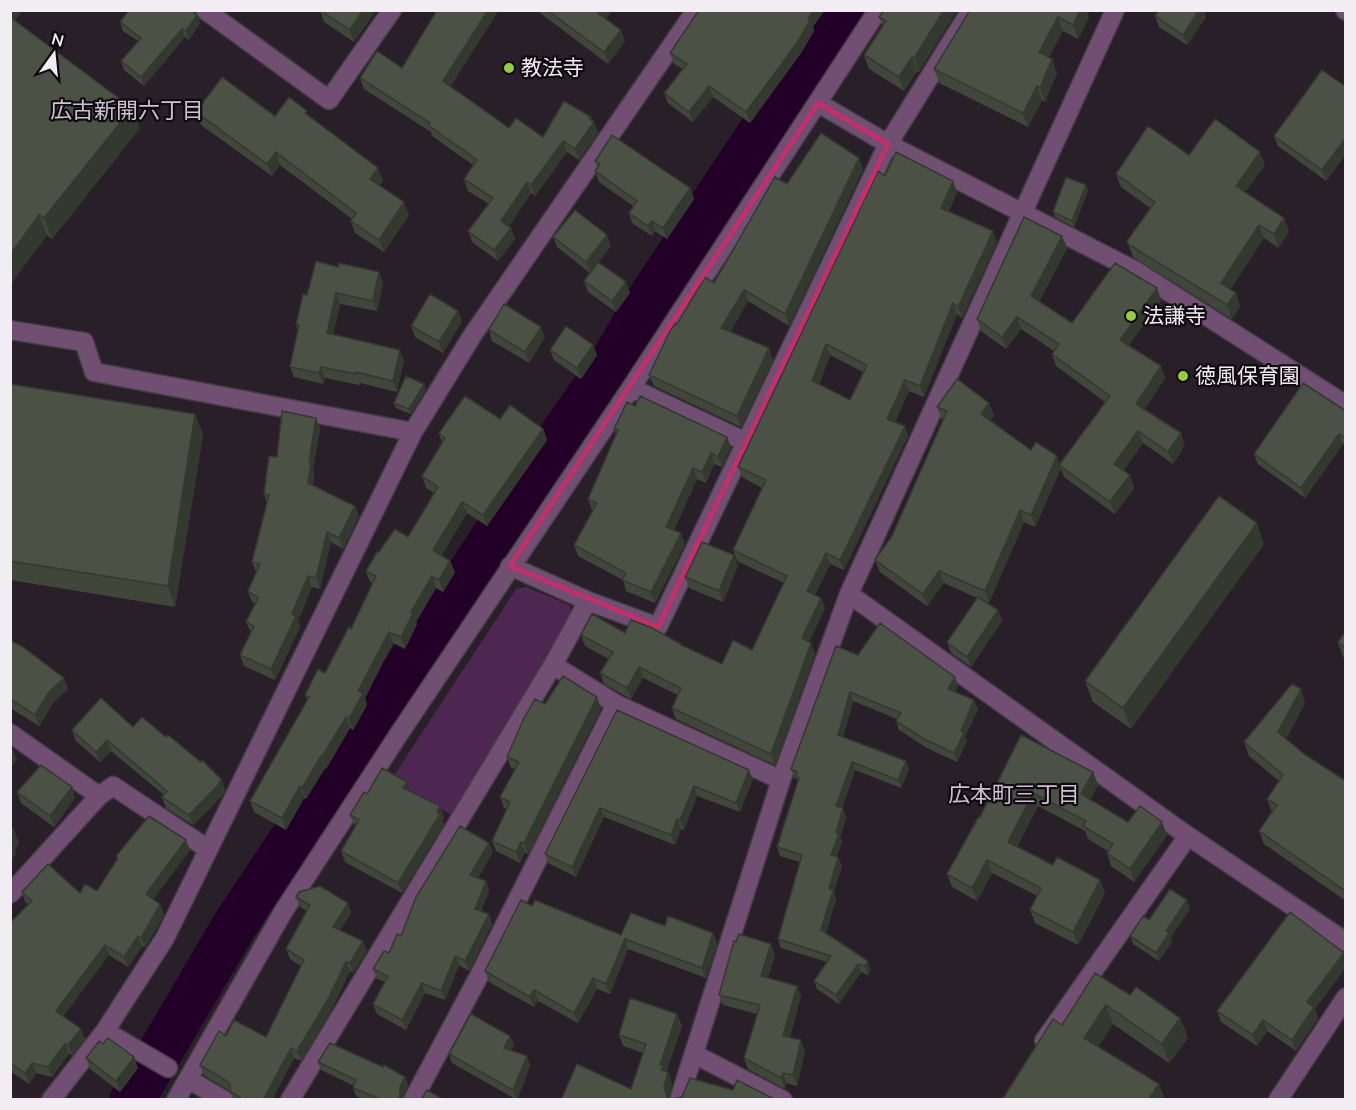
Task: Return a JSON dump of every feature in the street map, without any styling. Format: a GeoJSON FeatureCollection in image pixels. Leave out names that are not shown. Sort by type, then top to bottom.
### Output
{"type":"FeatureCollection","features":[{"type":"Feature","properties":{"kind":"street"},"geometry":{"type":"LineString","coordinates":[[206,10],[329,100],[392,10]]}},
{"type":"Feature","properties":{"kind":"street"},"geometry":{"type":"LineString","coordinates":[[51,1100],[105,1031],[165,938],[413,432],[472,336],[696,10]]}},
{"type":"Feature","properties":{"kind":"street"},"geometry":{"type":"LineString","coordinates":[[176,1100],[283,912],[510,566],[631,388],[878,10]]}},
{"type":"Feature","properties":{"kind":"street"},"geometry":{"type":"LineString","coordinates":[[510,566],[588,601],[658,627],[888,144],[971,10]]}},
{"type":"Feature","properties":{"kind":"street"},"geometry":{"type":"LineString","coordinates":[[679,1100],[781,780],[849,594],[1115,10]]}},
{"type":"Feature","properties":{"kind":"street"},"geometry":{"type":"LineString","coordinates":[[818,103],[888,144],[1136,271],[1346,405]]}},
{"type":"Feature","properties":{"kind":"street"},"geometry":{"type":"LineString","coordinates":[[10,330],[84,342],[94,372],[413,432]]}},
{"type":"Feature","properties":{"kind":"street"},"geometry":{"type":"LineString","coordinates":[[631,388],[746,441]]}},
{"type":"Feature","properties":{"kind":"street"},"geometry":{"type":"LineString","coordinates":[[849,594],[1188,836],[1346,942]]}},
{"type":"Feature","properties":{"kind":"street"},"geometry":{"type":"LineString","coordinates":[[290,1100],[553,665],[588,601]]}},
{"type":"Feature","properties":{"kind":"street"},"geometry":{"type":"LineString","coordinates":[[553,665],[616,704],[781,780]]}},
{"type":"Feature","properties":{"kind":"street"},"geometry":{"type":"LineString","coordinates":[[413,1100],[479,976],[616,704]]}},
{"type":"Feature","properties":{"kind":"street"},"geometry":{"type":"LineString","coordinates":[[10,733],[99,796]]}},
{"type":"Feature","properties":{"kind":"street"},"geometry":{"type":"LineString","coordinates":[[10,894],[99,796],[113,786],[208,849]]}},
{"type":"Feature","properties":{"kind":"street"},"geometry":{"type":"LineString","coordinates":[[1037,1051],[1188,836]]}},
{"type":"Feature","properties":{"kind":"street"},"geometry":{"type":"LineString","coordinates":[[1278,1100],[1346,997]]}},
{"type":"Feature","properties":{"kind":"street"},"geometry":{"type":"LineString","coordinates":[[105,1031],[168,1068]]}},
{"type":"Feature","properties":{"kind":"street"},"geometry":{"type":"LineString","coordinates":[[694,1054],[783,1100]]}},
{"type":"Feature","properties":{"kind":"street"},"geometry":{"type":"LineString","coordinates":[[188,1079],[224,1100]]}},
{"type":"Feature","properties":{"kind":"highlighted area"},"geometry":{"type":"Polygon","coordinates":[[[818,103],[888,144],[658,627],[510,566],[818,103]]]}},
{"type":"Feature","properties":{"kind":"shaded area"},"geometry":{"type":"Polygon","coordinates":[[[526,587],[569,605],[573,617],[453,816],[391,780],[516,589],[526,587]]]}},
{"type":"Feature","properties":{"kind":"building"},"geometry":{"type":"Polygon","coordinates":[[[129,10],[191,10],[197,15],[186,31],[182,29],[141,77],[121,61],[141,38],[120,22],[129,10]]]}},
{"type":"Feature","properties":{"kind":"building"},"geometry":{"type":"Polygon","coordinates":[[[320,10],[363,10],[350,30],[320,10]]]}},
{"type":"Feature","properties":{"kind":"building"},"geometry":{"type":"Polygon","coordinates":[[[437,10],[488,10],[443,81],[509,128],[516,118],[543,137],[564,101],[591,117],[589,119],[594,122],[575,149],[563,141],[531,185],[527,182],[501,221],[511,228],[494,250],[468,231],[493,198],[464,179],[477,160],[428,125],[430,123],[360,78],[377,51],[402,68],[437,10]]]}},
{"type":"Feature","properties":{"kind":"building"},"geometry":{"type":"Polygon","coordinates":[[[547,10],[600,10],[598,13],[621,30],[604,52],[547,10]]]}},
{"type":"Feature","properties":{"kind":"building"},"geometry":{"type":"Polygon","coordinates":[[[699,10],[814,10],[797,43],[746,112],[709,86],[689,112],[664,93],[687,64],[670,53],[699,10]]]}},
{"type":"Feature","properties":{"kind":"building"},"geometry":{"type":"Polygon","coordinates":[[[884,10],[944,10],[914,58],[912,57],[899,77],[864,55],[886,21],[879,17],[884,10]]]}},
{"type":"Feature","properties":{"kind":"building"},"geometry":{"type":"Polygon","coordinates":[[[970,10],[1080,10],[1073,25],[1058,17],[1039,52],[1052,59],[1040,88],[1037,86],[1023,113],[934,69],[970,10]]]}},
{"type":"Feature","properties":{"kind":"building"},"geometry":{"type":"Polygon","coordinates":[[[1159,10],[1199,10],[1183,35],[1155,16],[1159,10]]]}},
{"type":"Feature","properties":{"kind":"building"},"geometry":{"type":"Polygon","coordinates":[[[10,17],[132,108],[44,218],[39,215],[10,255],[10,17]]]}},
{"type":"Feature","properties":{"kind":"building"},"geometry":{"type":"Polygon","coordinates":[[[1322,70],[1346,87],[1346,140],[1322,170],[1274,136],[1322,70]]]}},
{"type":"Feature","properties":{"kind":"building"},"geometry":{"type":"Polygon","coordinates":[[[222,77],[275,116],[289,97],[307,111],[305,113],[378,168],[370,179],[404,202],[379,240],[351,221],[356,213],[276,152],[267,164],[196,112],[222,77]]]}},
{"type":"Feature","properties":{"kind":"building"},"geometry":{"type":"Polygon","coordinates":[[[1215,119],[1260,152],[1236,186],[1284,218],[1274,234],[1259,225],[1221,283],[1236,293],[1227,305],[1128,244],[1127,241],[1155,202],[1116,174],[1148,126],[1189,155],[1215,119]]]}},
{"type":"Feature","properties":{"kind":"building"},"geometry":{"type":"Polygon","coordinates":[[[821,133],[859,158],[785,314],[744,290],[721,328],[769,348],[737,416],[649,375],[675,323],[677,324],[705,277],[714,283],[775,177],[787,184],[821,133]]]}},
{"type":"Feature","properties":{"kind":"building"},"geometry":{"type":"Polygon","coordinates":[[[612,135],[690,188],[663,228],[652,221],[648,226],[629,213],[637,201],[595,171],[600,164],[595,161],[612,135]]]}},
{"type":"Feature","properties":{"kind":"building"},"geometry":{"type":"Polygon","coordinates":[[[896,152],[953,181],[941,208],[993,231],[958,307],[953,303],[920,386],[905,380],[887,419],[905,426],[840,560],[826,553],[807,591],[821,598],[802,638],[811,643],[771,754],[672,708],[681,688],[639,667],[627,688],[600,673],[613,652],[581,635],[592,614],[625,633],[631,620],[650,627],[681,645],[722,664],[733,640],[752,650],[787,576],[733,550],[766,480],[738,467],[878,171],[885,176],[896,152]],[[826,344],[812,381],[850,400],[867,365],[826,344]]]}},
{"type":"Feature","properties":{"kind":"building"},"geometry":{"type":"Polygon","coordinates":[[[1066,177],[1086,185],[1072,221],[1053,212],[1066,177]]]}},
{"type":"Feature","properties":{"kind":"building"},"geometry":{"type":"Polygon","coordinates":[[[575,210],[607,235],[586,262],[553,237],[575,210]]]}},
{"type":"Feature","properties":{"kind":"building"},"geometry":{"type":"Polygon","coordinates":[[[1024,217],[1062,236],[1031,296],[1072,323],[1115,263],[1157,288],[1120,340],[1161,366],[1136,404],[1181,433],[1168,452],[1138,431],[1114,464],[1130,475],[1110,502],[1059,465],[1110,396],[1052,354],[1059,344],[1017,317],[1002,337],[977,319],[1024,217]]]}},
{"type":"Feature","properties":{"kind":"building"},"geometry":{"type":"Polygon","coordinates":[[[316,261],[338,267],[339,263],[379,272],[373,301],[336,293],[327,333],[400,350],[393,381],[321,367],[319,373],[290,367],[303,294],[307,295],[316,261]]]}},
{"type":"Feature","properties":{"kind":"building"},"geometry":{"type":"Polygon","coordinates":[[[598,262],[626,282],[612,301],[584,281],[598,262]]]}},
{"type":"Feature","properties":{"kind":"building"},"geometry":{"type":"Polygon","coordinates":[[[430,294],[458,311],[439,342],[411,326],[430,294]]]}},
{"type":"Feature","properties":{"kind":"building"},"geometry":{"type":"Polygon","coordinates":[[[504,304],[541,327],[525,352],[489,330],[504,304]]]}},
{"type":"Feature","properties":{"kind":"building"},"geometry":{"type":"Polygon","coordinates":[[[566,326],[593,345],[577,368],[550,350],[566,326]]]}},
{"type":"Feature","properties":{"kind":"building"},"geometry":{"type":"Polygon","coordinates":[[[406,376],[424,384],[409,409],[394,403],[406,376]]]}},
{"type":"Feature","properties":{"kind":"building"},"geometry":{"type":"Polygon","coordinates":[[[957,379],[989,403],[981,414],[1031,450],[1036,442],[1057,456],[1031,515],[1020,510],[985,591],[939,571],[923,594],[875,560],[892,536],[947,411],[937,407],[957,379]]]}},
{"type":"Feature","properties":{"kind":"building"},"geometry":{"type":"Polygon","coordinates":[[[1303,383],[1346,411],[1346,438],[1339,434],[1301,488],[1254,454],[1303,383]]]}},
{"type":"Feature","properties":{"kind":"building"},"geometry":{"type":"Polygon","coordinates":[[[10,384],[195,414],[168,586],[10,561],[10,384]]]}},
{"type":"Feature","properties":{"kind":"building"},"geometry":{"type":"Polygon","coordinates":[[[465,396],[500,419],[510,405],[543,429],[483,515],[462,502],[433,550],[450,561],[439,580],[432,576],[411,612],[413,613],[401,637],[389,632],[358,691],[363,693],[349,719],[346,717],[302,788],[300,786],[282,818],[250,801],[309,697],[305,695],[318,669],[325,673],[349,627],[351,629],[376,576],[366,571],[377,552],[395,529],[408,537],[438,487],[422,476],[445,438],[439,433],[465,396]]]}},
{"type":"Feature","properties":{"kind":"building"},"geometry":{"type":"Polygon","coordinates":[[[640,396],[727,437],[718,457],[711,453],[702,472],[693,468],[666,527],[681,533],[651,592],[622,580],[626,573],[574,545],[597,503],[588,499],[618,430],[614,429],[627,402],[635,406],[640,396]]]}},
{"type":"Feature","properties":{"kind":"building"},"geometry":{"type":"Polygon","coordinates":[[[282,411],[316,418],[308,483],[355,506],[339,538],[327,532],[316,578],[308,576],[292,614],[296,616],[271,669],[240,655],[254,626],[246,622],[258,598],[248,591],[260,564],[252,562],[269,495],[264,494],[269,456],[277,457],[282,411]]]}},
{"type":"Feature","properties":{"kind":"building"},"geometry":{"type":"Polygon","coordinates":[[[1219,496],[1257,523],[1123,708],[1085,681],[1219,496]]]}},
{"type":"Feature","properties":{"kind":"building"},"geometry":{"type":"Polygon","coordinates":[[[702,542],[734,555],[719,591],[685,577],[702,542]]]}},
{"type":"Feature","properties":{"kind":"building"},"geometry":{"type":"Polygon","coordinates":[[[978,597],[998,610],[967,657],[947,642],[978,597]]]}},
{"type":"Feature","properties":{"kind":"building"},"geometry":{"type":"Polygon","coordinates":[[[880,623],[955,677],[948,689],[974,700],[961,731],[964,733],[954,753],[924,739],[896,721],[901,713],[850,692],[838,735],[906,761],[898,780],[852,762],[836,806],[843,808],[836,833],[839,834],[831,855],[838,857],[829,889],[833,890],[821,930],[868,961],[865,966],[858,964],[836,995],[814,981],[831,956],[778,939],[802,855],[777,847],[799,778],[796,777],[797,772],[791,769],[836,646],[858,655],[880,623]]]}},
{"type":"Feature","properties":{"kind":"building"},"geometry":{"type":"Polygon","coordinates":[[[1346,631],[1346,648],[1338,642],[1346,631]]]}},
{"type":"Feature","properties":{"kind":"building"},"geometry":{"type":"Polygon","coordinates":[[[10,640],[64,678],[49,692],[35,715],[10,699],[10,640]]]}},
{"type":"Feature","properties":{"kind":"building"},"geometry":{"type":"Polygon","coordinates":[[[563,676],[597,697],[524,843],[521,842],[516,852],[492,841],[510,802],[500,797],[519,762],[507,757],[535,699],[545,704],[563,676]]]}},
{"type":"Feature","properties":{"kind":"building"},"geometry":{"type":"Polygon","coordinates":[[[1292,684],[1301,689],[1278,732],[1304,754],[1346,781],[1346,887],[1344,890],[1259,831],[1277,805],[1267,799],[1283,775],[1244,742],[1292,684]]]}},
{"type":"Feature","properties":{"kind":"building"},"geometry":{"type":"Polygon","coordinates":[[[101,698],[133,727],[142,717],[166,737],[168,735],[201,762],[202,760],[221,779],[189,815],[162,797],[167,791],[107,740],[96,752],[72,730],[101,698]]]}},
{"type":"Feature","properties":{"kind":"building"},"geometry":{"type":"Polygon","coordinates":[[[617,710],[749,770],[736,803],[694,786],[671,835],[600,808],[572,867],[545,854],[617,710]]]}},
{"type":"Feature","properties":{"kind":"building"},"geometry":{"type":"Polygon","coordinates":[[[1021,735],[1093,772],[1081,794],[1128,822],[1140,806],[1162,822],[1130,869],[1107,853],[1113,844],[1083,826],[1086,821],[1033,793],[1008,842],[1053,865],[1057,857],[1100,880],[1073,932],[1030,910],[1041,888],[987,860],[972,888],[947,874],[980,817],[1021,735]]]}},
{"type":"Feature","properties":{"kind":"building"},"geometry":{"type":"Polygon","coordinates":[[[41,765],[72,787],[50,816],[17,792],[41,765]]]}},
{"type":"Feature","properties":{"kind":"building"},"geometry":{"type":"Polygon","coordinates":[[[382,768],[407,782],[403,788],[440,806],[437,812],[440,814],[398,883],[341,851],[359,820],[350,815],[364,792],[367,794],[382,768]]]}},
{"type":"Feature","properties":{"kind":"building"},"geometry":{"type":"Polygon","coordinates":[[[149,816],[186,840],[146,894],[160,904],[141,938],[138,936],[124,957],[105,945],[56,1011],[81,1029],[68,1045],[65,1044],[48,1067],[32,1063],[25,1073],[10,1063],[10,923],[32,901],[22,892],[48,864],[80,893],[85,884],[97,891],[118,858],[116,856],[149,816]]]}},
{"type":"Feature","properties":{"kind":"building"},"geometry":{"type":"Polygon","coordinates":[[[460,826],[489,843],[470,875],[486,881],[475,909],[489,914],[465,961],[455,956],[441,991],[422,983],[402,1020],[373,1004],[388,976],[373,969],[384,951],[389,953],[397,934],[401,936],[416,897],[460,826]]]}},
{"type":"Feature","properties":{"kind":"building"},"geometry":{"type":"Polygon","coordinates":[[[320,886],[348,903],[333,927],[363,941],[350,963],[346,962],[328,999],[297,1051],[291,1048],[263,1100],[238,1100],[240,1097],[231,1092],[227,1081],[200,1065],[219,1031],[226,1036],[234,1020],[266,1037],[304,960],[286,949],[310,905],[296,897],[299,892],[320,886]]]}},
{"type":"Feature","properties":{"kind":"building"},"geometry":{"type":"Polygon","coordinates":[[[1170,889],[1187,900],[1166,931],[1169,933],[1156,953],[1130,936],[1143,916],[1149,920],[1170,889]]]}},
{"type":"Feature","properties":{"kind":"building"},"geometry":{"type":"Polygon","coordinates":[[[521,900],[532,906],[535,900],[621,935],[631,913],[665,926],[668,916],[713,933],[702,968],[625,939],[606,984],[593,978],[574,1013],[534,990],[530,997],[485,971],[521,900]]]}},
{"type":"Feature","properties":{"kind":"building"},"geometry":{"type":"Polygon","coordinates":[[[1290,912],[1344,953],[1307,1002],[1314,1007],[1292,1040],[1263,1020],[1253,1035],[1217,1011],[1290,912]]]}},
{"type":"Feature","properties":{"kind":"building"},"geometry":{"type":"Polygon","coordinates":[[[739,934],[771,944],[761,976],[797,986],[783,1036],[801,1040],[793,1075],[783,1073],[781,1078],[744,1058],[760,1005],[719,995],[734,941],[736,942],[739,934]]]}},
{"type":"Feature","properties":{"kind":"building"},"geometry":{"type":"Polygon","coordinates":[[[1095,973],[1130,995],[1136,987],[1180,1018],[1162,1044],[1106,1005],[1084,1038],[1159,1084],[1148,1100],[1002,1100],[1053,1019],[1062,1025],[1095,973]]]}},
{"type":"Feature","properties":{"kind":"building"},"geometry":{"type":"Polygon","coordinates":[[[630,998],[677,1014],[660,1065],[663,1065],[661,1070],[668,1072],[664,1086],[667,1097],[672,1099],[682,1097],[690,1078],[733,1090],[737,1080],[776,1100],[561,1100],[577,1064],[631,1089],[646,1044],[619,1035],[630,998]]]}},
{"type":"Feature","properties":{"kind":"building"},"geometry":{"type":"Polygon","coordinates":[[[471,1014],[510,1036],[504,1048],[527,1056],[513,1090],[449,1054],[471,1014]]]}},
{"type":"Feature","properties":{"kind":"building"},"geometry":{"type":"Polygon","coordinates":[[[108,1038],[134,1057],[116,1081],[86,1058],[99,1041],[103,1044],[108,1038]]]}},
{"type":"Feature","properties":{"kind":"building"},"geometry":{"type":"Polygon","coordinates":[[[330,1043],[383,1067],[384,1065],[405,1077],[400,1087],[398,1100],[383,1100],[353,1088],[356,1080],[318,1062],[330,1043]]]}},
{"type":"Feature","properties":{"kind":"building"},"geometry":{"type":"Polygon","coordinates":[[[427,1090],[444,1100],[421,1100],[427,1090]]]}},
{"type":"Feature","properties":{"kind":"waterway"},"geometry":{"type":"LineString","coordinates":[[132,1100],[234,926],[611,364],[646,304],[842,10]]}},
{"type":"Feature","properties":{"kind":"place","name":"教法寺"},"geometry":{"type":"Point","coordinates":[509,68]}},
{"type":"Feature","properties":{"kind":"place","name":"法謙寺"},"geometry":{"type":"Point","coordinates":[1131,316]}},
{"type":"Feature","properties":{"kind":"place","name":"徳風保育園"},"geometry":{"type":"Point","coordinates":[1183,376]}},
{"type":"Feature","properties":{"kind":"district","name":"広古新開六丁目"},"geometry":{"type":"Point","coordinates":[127,110]}},
{"type":"Feature","properties":{"kind":"district","name":"広本町三丁目"},"geometry":{"type":"Point","coordinates":[1014,794]}}]}
